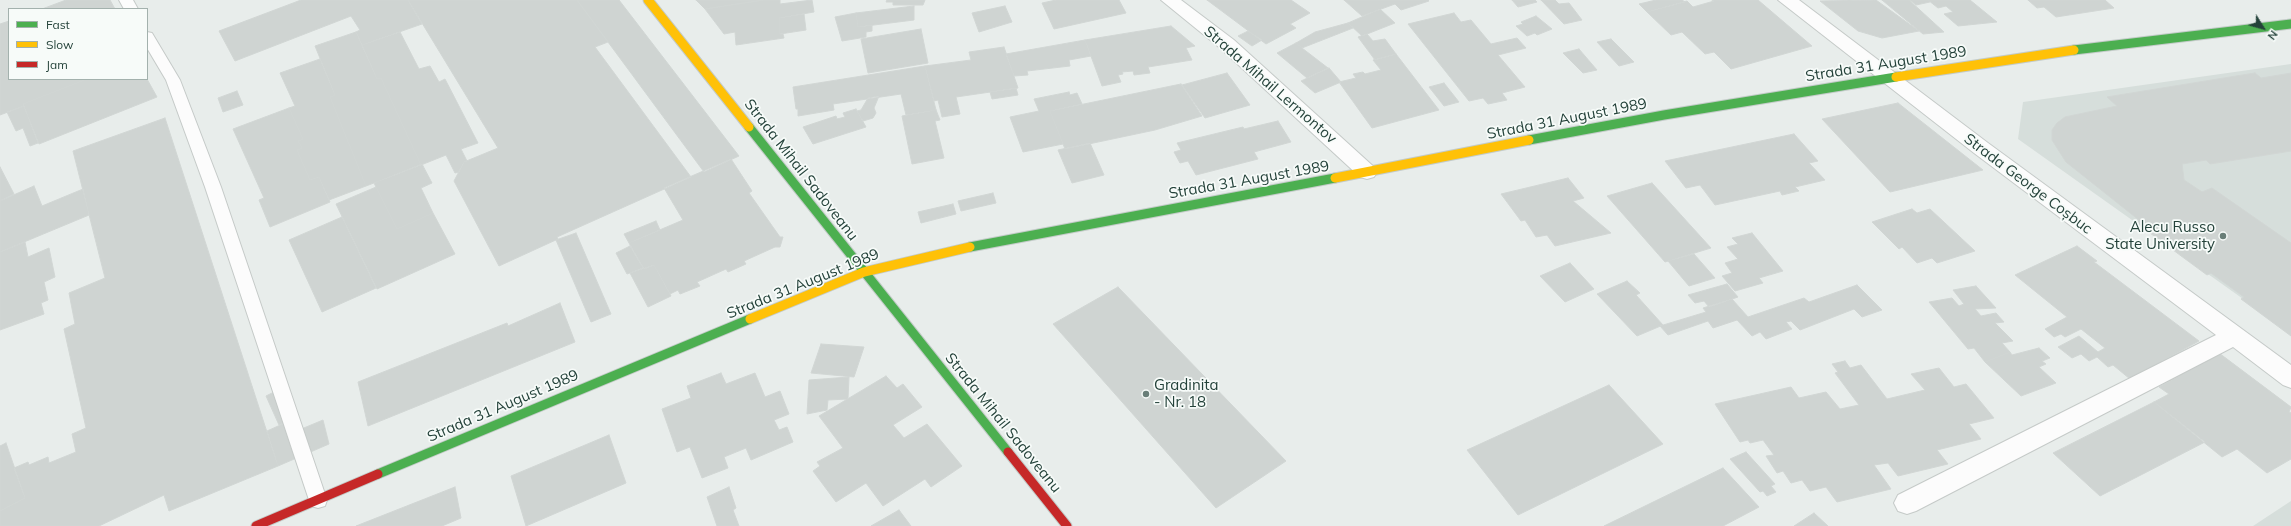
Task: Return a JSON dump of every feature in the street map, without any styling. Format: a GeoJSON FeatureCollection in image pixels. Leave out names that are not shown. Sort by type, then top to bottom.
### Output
{"type":"FeatureCollection","features":[{"type":"Feature","properties":{"kind":"main road","name":"Strada Mihail Sadoveanu"},"geometry":{"type":"LineString","coordinates":[[648,0],[1067,526]]}},
{"type":"Feature","properties":{"kind":"main road","name":"Strada 31 August 1989"},"geometry":{"type":"LineString","coordinates":[[256,526],[565,395],[864,272],[998,240],[1367,172],[1522,141],[1889,77],[2030,55],[2291,24]]}},
{"type":"Feature","properties":{"kind":"street","name":"Strada Mihail Lermontov"},"geometry":{"type":"LineString","coordinates":[[1170,0],[1228,44],[1367,172]]}},
{"type":"Feature","properties":{"kind":"street","name":"Strada George Coșbuc"},"geometry":{"type":"LineString","coordinates":[[1787,0],[1981,148],[2291,378]]}},
{"type":"Feature","properties":{"kind":"street"},"geometry":{"type":"LineString","coordinates":[[1907,504],[2234,336]]}},
{"type":"Feature","properties":{"kind":"lane"},"geometry":{"type":"LineString","coordinates":[[148,38],[173,80],[213,188],[318,500]]}},
{"type":"Feature","properties":{"kind":"shaded area","name":"Alecu Russo State University"},"geometry":{"type":"Polygon","coordinates":[[[2291,64],[2291,333],[2018,139],[2023,102],[2291,64]]]}},
{"type":"Feature","properties":{"kind":"shaded area"},"geometry":{"type":"Polygon","coordinates":[[[2291,501],[2291,526],[2253,526],[2291,501]]]}},
{"type":"Feature","properties":{"kind":"building"},"geometry":{"type":"Polygon","coordinates":[[[66,0],[110,0],[114,8],[45,8],[66,0]]]}},
{"type":"Feature","properties":{"kind":"building"},"geometry":{"type":"Polygon","coordinates":[[[301,0],[408,0],[422,24],[362,45],[356,32],[360,30],[351,16],[235,61],[219,31],[301,0]]]}},
{"type":"Feature","properties":{"kind":"building"},"geometry":{"type":"Polygon","coordinates":[[[408,0],[577,0],[608,42],[595,47],[691,177],[557,237],[558,239],[499,266],[454,181],[464,162],[498,148],[408,0]]]}},
{"type":"Feature","properties":{"kind":"building"},"geometry":{"type":"Polygon","coordinates":[[[577,0],[619,0],[739,156],[704,172],[577,0]]]}},
{"type":"Feature","properties":{"kind":"building"},"geometry":{"type":"Polygon","coordinates":[[[696,0],[763,0],[705,9],[696,0]]]}},
{"type":"Feature","properties":{"kind":"building"},"geometry":{"type":"Polygon","coordinates":[[[763,0],[780,0],[780,4],[812,0],[814,12],[779,18],[780,34],[783,34],[784,38],[736,45],[735,32],[724,34],[705,9],[763,0]]]}},
{"type":"Feature","properties":{"kind":"building"},"geometry":{"type":"Polygon","coordinates":[[[887,0],[925,0],[923,5],[893,5],[893,2],[886,2],[887,0]]]}},
{"type":"Feature","properties":{"kind":"building"},"geometry":{"type":"Polygon","coordinates":[[[1056,0],[1119,0],[1126,13],[1054,29],[1042,3],[1056,0]]]}},
{"type":"Feature","properties":{"kind":"building"},"geometry":{"type":"Polygon","coordinates":[[[1207,0],[1291,0],[1310,13],[1290,24],[1296,28],[1266,44],[1207,0]]]}},
{"type":"Feature","properties":{"kind":"building"},"geometry":{"type":"Polygon","coordinates":[[[1344,0],[1429,1],[1401,10],[1395,4],[1362,16],[1344,0]]]}},
{"type":"Feature","properties":{"kind":"building"},"geometry":{"type":"Polygon","coordinates":[[[1512,0],[1535,0],[1537,2],[1518,7],[1512,0]]]}},
{"type":"Feature","properties":{"kind":"building"},"geometry":{"type":"Polygon","coordinates":[[[1541,0],[1555,0],[1559,4],[1569,3],[1582,20],[1564,24],[1541,0]]]}},
{"type":"Feature","properties":{"kind":"building"},"geometry":{"type":"Polygon","coordinates":[[[1656,0],[1682,0],[1685,2],[1647,12],[1639,4],[1656,0]]]}},
{"type":"Feature","properties":{"kind":"building"},"geometry":{"type":"Polygon","coordinates":[[[1712,0],[1758,0],[1812,46],[1731,69],[1714,52],[1705,54],[1682,32],[1671,35],[1647,12],[1687,1],[1693,7],[1714,1],[1712,0]]]}},
{"type":"Feature","properties":{"kind":"building"},"geometry":{"type":"Polygon","coordinates":[[[1876,0],[1919,31],[1882,38],[1858,31],[1820,1],[1876,0]]]}},
{"type":"Feature","properties":{"kind":"building"},"geometry":{"type":"Polygon","coordinates":[[[1882,0],[1909,0],[1944,32],[1923,34],[1882,0]]]}},
{"type":"Feature","properties":{"kind":"building"},"geometry":{"type":"Polygon","coordinates":[[[1910,0],[1928,0],[1930,2],[1916,5],[1910,0]]]}},
{"type":"Feature","properties":{"kind":"building"},"geometry":{"type":"Polygon","coordinates":[[[1928,0],[1970,0],[1997,22],[1958,26],[1944,14],[1953,12],[1946,6],[1938,8],[1928,0]]]}},
{"type":"Feature","properties":{"kind":"building"},"geometry":{"type":"Polygon","coordinates":[[[2028,0],[2105,0],[2114,8],[2056,17],[2044,7],[2037,8],[2028,0]]]}},
{"type":"Feature","properties":{"kind":"building"},"geometry":{"type":"Polygon","coordinates":[[[914,6],[914,20],[858,27],[856,13],[914,6]]]}},
{"type":"Feature","properties":{"kind":"building"},"geometry":{"type":"Polygon","coordinates":[[[1005,6],[1012,22],[979,32],[972,13],[1005,6]]]}},
{"type":"Feature","properties":{"kind":"building"},"geometry":{"type":"Polygon","coordinates":[[[1380,9],[1395,23],[1362,36],[1348,23],[1380,9]]]}},
{"type":"Feature","properties":{"kind":"building"},"geometry":{"type":"Polygon","coordinates":[[[856,13],[858,27],[872,25],[872,31],[866,32],[866,37],[842,41],[835,17],[856,13]]]}},
{"type":"Feature","properties":{"kind":"building"},"geometry":{"type":"Polygon","coordinates":[[[1454,13],[1461,22],[1471,20],[1491,44],[1517,38],[1526,48],[1498,55],[1525,87],[1502,93],[1507,100],[1488,104],[1483,98],[1469,101],[1408,24],[1454,13]]]}},
{"type":"Feature","properties":{"kind":"building"},"geometry":{"type":"Polygon","coordinates":[[[804,14],[806,30],[780,34],[779,18],[804,14]]]}},
{"type":"Feature","properties":{"kind":"building"},"geometry":{"type":"Polygon","coordinates":[[[1536,16],[1552,29],[1537,35],[1535,33],[1527,36],[1516,26],[1523,24],[1521,22],[1536,16]]]}},
{"type":"Feature","properties":{"kind":"building"},"geometry":{"type":"Polygon","coordinates":[[[8,21],[8,80],[84,80],[23,104],[24,106],[0,115],[0,24],[8,21]]]}},
{"type":"Feature","properties":{"kind":"building"},"geometry":{"type":"Polygon","coordinates":[[[1348,23],[1353,28],[1302,48],[1296,43],[1315,32],[1348,23]]]}},
{"type":"Feature","properties":{"kind":"building"},"geometry":{"type":"Polygon","coordinates":[[[1171,26],[1195,46],[1186,48],[1192,60],[1148,67],[1150,73],[1134,75],[1133,71],[1122,72],[1123,74],[1118,75],[1121,82],[1102,86],[1085,40],[1171,26]]]}},
{"type":"Feature","properties":{"kind":"building"},"geometry":{"type":"Polygon","coordinates":[[[921,29],[928,63],[868,73],[861,39],[921,29]]]}},
{"type":"Feature","properties":{"kind":"building"},"geometry":{"type":"Polygon","coordinates":[[[1248,31],[1262,40],[1252,46],[1238,36],[1248,31]]]}},
{"type":"Feature","properties":{"kind":"building"},"geometry":{"type":"Polygon","coordinates":[[[356,32],[377,79],[381,78],[421,165],[366,186],[330,97],[335,95],[315,46],[356,32]]]}},
{"type":"Feature","properties":{"kind":"building"},"geometry":{"type":"Polygon","coordinates":[[[400,32],[419,69],[430,66],[439,82],[445,79],[478,143],[461,149],[467,161],[464,162],[459,172],[455,173],[446,155],[421,165],[381,78],[377,79],[362,45],[400,32]]]}},
{"type":"Feature","properties":{"kind":"building"},"geometry":{"type":"Polygon","coordinates":[[[1367,34],[1373,41],[1385,39],[1396,54],[1375,60],[1358,37],[1367,34]]]}},
{"type":"Feature","properties":{"kind":"building"},"geometry":{"type":"Polygon","coordinates":[[[1611,39],[1634,62],[1619,66],[1597,42],[1611,39]]]}},
{"type":"Feature","properties":{"kind":"building"},"geometry":{"type":"Polygon","coordinates":[[[1085,40],[1091,56],[1069,60],[1070,66],[1027,71],[1028,75],[1014,76],[1006,54],[1085,40]]]}},
{"type":"Feature","properties":{"kind":"building"},"geometry":{"type":"Polygon","coordinates":[[[1296,43],[1328,68],[1307,78],[1277,53],[1296,43]]]}},
{"type":"Feature","properties":{"kind":"building"},"geometry":{"type":"Polygon","coordinates":[[[1004,47],[1018,88],[956,97],[960,114],[942,117],[938,100],[934,101],[925,66],[971,60],[969,52],[1004,47]]]}},
{"type":"Feature","properties":{"kind":"building"},"geometry":{"type":"Polygon","coordinates":[[[1579,49],[1597,70],[1583,73],[1563,53],[1579,49]]]}},
{"type":"Feature","properties":{"kind":"building"},"geometry":{"type":"Polygon","coordinates":[[[1396,54],[1439,110],[1372,128],[1339,82],[1356,78],[1353,74],[1363,72],[1365,74],[1381,70],[1373,60],[1396,54]]]}},
{"type":"Feature","properties":{"kind":"building"},"geometry":{"type":"Polygon","coordinates":[[[320,59],[335,95],[330,97],[366,186],[329,200],[319,177],[310,180],[297,150],[302,148],[298,141],[303,139],[289,108],[295,106],[280,73],[320,59]]]}},
{"type":"Feature","properties":{"kind":"building"},"geometry":{"type":"Polygon","coordinates":[[[925,66],[936,110],[906,115],[901,94],[833,104],[834,110],[798,116],[793,87],[925,66]]]}},
{"type":"Feature","properties":{"kind":"building"},"geometry":{"type":"Polygon","coordinates":[[[1329,68],[1341,82],[1315,93],[1301,81],[1329,68]]]}},
{"type":"Feature","properties":{"kind":"building"},"geometry":{"type":"Polygon","coordinates":[[[1227,73],[1250,105],[1205,118],[1182,85],[1227,73]]]}},
{"type":"Feature","properties":{"kind":"building","name":"Alecu Russo State University"},"geometry":{"type":"Polygon","coordinates":[[[2255,73],[2261,78],[2291,73],[2291,151],[2210,164],[2206,160],[2182,164],[2184,180],[2202,192],[2212,188],[2291,243],[2291,336],[2241,299],[2244,297],[2211,273],[2207,275],[2135,222],[2139,220],[2066,162],[2052,140],[2052,130],[2057,123],[2065,117],[2117,106],[2107,97],[2255,73]]]}},
{"type":"Feature","properties":{"kind":"building"},"geometry":{"type":"Polygon","coordinates":[[[84,80],[148,80],[157,97],[39,144],[23,104],[84,80]]]}},
{"type":"Feature","properties":{"kind":"building"},"geometry":{"type":"Polygon","coordinates":[[[1444,83],[1459,102],[1444,106],[1429,87],[1444,83]]]}},
{"type":"Feature","properties":{"kind":"building"},"geometry":{"type":"Polygon","coordinates":[[[1181,84],[1202,116],[1155,130],[1065,149],[1050,111],[1181,84]]]}},
{"type":"Feature","properties":{"kind":"building"},"geometry":{"type":"Polygon","coordinates":[[[1016,88],[1018,95],[992,99],[990,92],[1016,88]]]}},
{"type":"Feature","properties":{"kind":"building"},"geometry":{"type":"Polygon","coordinates":[[[237,91],[243,105],[223,112],[218,98],[237,91]]]}},
{"type":"Feature","properties":{"kind":"building"},"geometry":{"type":"Polygon","coordinates":[[[1069,92],[1070,95],[1077,93],[1082,104],[1050,111],[1063,144],[1023,152],[1010,117],[1039,111],[1034,99],[1069,92]]]}},
{"type":"Feature","properties":{"kind":"building"},"geometry":{"type":"Polygon","coordinates":[[[879,96],[874,108],[876,113],[873,118],[863,121],[857,111],[861,110],[868,98],[879,96]]]}},
{"type":"Feature","properties":{"kind":"building"},"geometry":{"type":"Polygon","coordinates":[[[1898,103],[1983,170],[1890,192],[1822,119],[1898,103]]]}},
{"type":"Feature","properties":{"kind":"building"},"geometry":{"type":"Polygon","coordinates":[[[24,106],[38,143],[30,146],[23,128],[16,131],[7,112],[24,106]]]}},
{"type":"Feature","properties":{"kind":"building"},"geometry":{"type":"Polygon","coordinates":[[[289,108],[303,139],[298,141],[302,148],[297,150],[310,180],[319,177],[330,202],[270,227],[259,200],[264,198],[233,129],[289,108]]]}},
{"type":"Feature","properties":{"kind":"building"},"geometry":{"type":"Polygon","coordinates":[[[856,109],[866,127],[813,144],[803,127],[836,116],[837,119],[845,117],[843,113],[856,109]]]}},
{"type":"Feature","properties":{"kind":"building"},"geometry":{"type":"Polygon","coordinates":[[[936,110],[940,120],[935,121],[944,158],[912,164],[902,116],[936,110]]]}},
{"type":"Feature","properties":{"kind":"building"},"geometry":{"type":"Polygon","coordinates":[[[165,118],[278,466],[169,511],[164,495],[99,526],[0,526],[0,511],[25,498],[14,468],[28,462],[29,465],[48,457],[49,463],[76,452],[72,434],[86,428],[64,329],[75,324],[69,293],[105,278],[73,151],[165,118]]]}},
{"type":"Feature","properties":{"kind":"building"},"geometry":{"type":"Polygon","coordinates":[[[1278,121],[1291,142],[1254,152],[1258,159],[1196,175],[1188,161],[1180,163],[1174,152],[1181,150],[1177,143],[1243,127],[1244,129],[1278,121]]]}},
{"type":"Feature","properties":{"kind":"building"},"geometry":{"type":"Polygon","coordinates":[[[1794,134],[1818,161],[1809,163],[1825,180],[1795,187],[1799,191],[1782,195],[1780,191],[1715,205],[1700,185],[1686,188],[1665,161],[1794,134]]]}},
{"type":"Feature","properties":{"kind":"building"},"geometry":{"type":"Polygon","coordinates":[[[1090,143],[1104,175],[1072,183],[1058,150],[1090,143]]]}},
{"type":"Feature","properties":{"kind":"building"},"geometry":{"type":"Polygon","coordinates":[[[731,159],[752,191],[749,193],[780,237],[783,237],[780,247],[775,247],[744,261],[746,264],[728,272],[726,269],[697,282],[700,286],[680,294],[678,290],[670,294],[654,265],[644,269],[629,243],[683,220],[664,188],[731,159]]]}},
{"type":"Feature","properties":{"kind":"building"},"geometry":{"type":"Polygon","coordinates":[[[422,164],[432,183],[421,188],[433,213],[397,229],[374,183],[422,164]]]}},
{"type":"Feature","properties":{"kind":"building"},"geometry":{"type":"Polygon","coordinates":[[[0,167],[14,194],[0,201],[0,167]]]}},
{"type":"Feature","properties":{"kind":"building"},"geometry":{"type":"Polygon","coordinates":[[[1568,178],[1584,198],[1573,201],[1611,233],[1555,246],[1547,235],[1536,237],[1525,220],[1521,221],[1501,194],[1568,178]]]}},
{"type":"Feature","properties":{"kind":"building"},"geometry":{"type":"Polygon","coordinates":[[[1652,183],[1711,248],[1665,262],[1607,196],[1652,183]]]}},
{"type":"Feature","properties":{"kind":"building"},"geometry":{"type":"Polygon","coordinates":[[[34,186],[42,206],[83,189],[89,215],[0,252],[0,201],[34,186]]]}},
{"type":"Feature","properties":{"kind":"building"},"geometry":{"type":"Polygon","coordinates":[[[376,187],[397,229],[433,213],[455,254],[377,289],[336,204],[376,187]]]}},
{"type":"Feature","properties":{"kind":"building"},"geometry":{"type":"Polygon","coordinates":[[[993,193],[996,203],[961,211],[958,201],[993,193]]]}},
{"type":"Feature","properties":{"kind":"building"},"geometry":{"type":"Polygon","coordinates":[[[953,204],[956,214],[921,223],[918,212],[953,204]]]}},
{"type":"Feature","properties":{"kind":"building"},"geometry":{"type":"Polygon","coordinates":[[[1912,209],[1917,213],[1930,209],[1975,251],[1937,263],[1932,258],[1917,263],[1902,247],[1899,249],[1872,222],[1912,209]]]}},
{"type":"Feature","properties":{"kind":"building"},"geometry":{"type":"Polygon","coordinates":[[[342,217],[376,288],[322,312],[289,240],[342,217]]]}},
{"type":"Feature","properties":{"kind":"building"},"geometry":{"type":"Polygon","coordinates":[[[656,221],[660,230],[629,243],[624,234],[656,221]]]}},
{"type":"Feature","properties":{"kind":"building"},"geometry":{"type":"Polygon","coordinates":[[[576,233],[611,314],[591,322],[556,240],[576,233]]]}},
{"type":"Feature","properties":{"kind":"building"},"geometry":{"type":"Polygon","coordinates":[[[1752,233],[1783,271],[1759,278],[1763,283],[1735,291],[1722,276],[1732,273],[1725,263],[1738,259],[1727,247],[1738,244],[1732,238],[1752,233]]]}},
{"type":"Feature","properties":{"kind":"building"},"geometry":{"type":"Polygon","coordinates":[[[25,242],[28,257],[49,248],[55,277],[44,282],[48,300],[41,303],[44,314],[0,330],[0,252],[25,242]]]}},
{"type":"Feature","properties":{"kind":"building"},"geometry":{"type":"Polygon","coordinates":[[[630,246],[643,268],[627,274],[616,253],[630,246]]]}},
{"type":"Feature","properties":{"kind":"building"},"geometry":{"type":"Polygon","coordinates":[[[2077,246],[2097,261],[2094,262],[2199,341],[2130,379],[2113,365],[2108,367],[2097,357],[2089,361],[2081,354],[2072,358],[2058,347],[2079,336],[2098,352],[2105,348],[2081,329],[2065,337],[2061,334],[2054,337],[2045,329],[2067,317],[2015,275],[2077,246]]]}},
{"type":"Feature","properties":{"kind":"building"},"geometry":{"type":"Polygon","coordinates":[[[1694,254],[1715,278],[1689,286],[1668,261],[1694,254]]]}},
{"type":"Feature","properties":{"kind":"building"},"geometry":{"type":"Polygon","coordinates":[[[1570,263],[1594,289],[1565,302],[1540,276],[1570,263]]]}},
{"type":"Feature","properties":{"kind":"building"},"geometry":{"type":"Polygon","coordinates":[[[654,265],[671,296],[648,307],[630,273],[654,265]]]}},
{"type":"Feature","properties":{"kind":"building"},"geometry":{"type":"Polygon","coordinates":[[[1627,281],[1640,293],[1636,295],[1663,325],[1637,336],[1597,294],[1627,281]]]}},
{"type":"Feature","properties":{"kind":"building"},"geometry":{"type":"Polygon","coordinates":[[[1727,284],[1738,297],[1709,307],[1704,301],[1695,303],[1688,295],[1727,284]]]}},
{"type":"Feature","properties":{"kind":"building"},"geometry":{"type":"Polygon","coordinates":[[[1857,285],[1882,310],[1862,317],[1854,309],[1800,330],[1791,321],[1786,322],[1792,329],[1766,339],[1760,332],[1752,336],[1737,320],[1713,328],[1708,321],[1668,335],[1660,326],[1706,312],[1703,308],[1732,299],[1748,317],[1804,298],[1809,302],[1857,285]]]}},
{"type":"Feature","properties":{"kind":"building"},"geometry":{"type":"Polygon","coordinates":[[[1976,286],[1996,308],[1975,309],[1981,316],[1996,313],[2004,322],[1995,323],[2013,341],[2002,343],[2010,352],[1985,362],[1974,348],[1968,349],[1929,302],[1952,298],[1959,306],[1964,304],[1953,290],[1976,286]]]}},
{"type":"Feature","properties":{"kind":"building"},"geometry":{"type":"Polygon","coordinates":[[[1118,287],[1286,461],[1216,508],[1053,324],[1118,287]]]}},
{"type":"Feature","properties":{"kind":"building"},"geometry":{"type":"Polygon","coordinates":[[[560,303],[575,342],[368,426],[358,382],[507,323],[508,326],[560,303]]]}},
{"type":"Feature","properties":{"kind":"building"},"geometry":{"type":"Polygon","coordinates":[[[821,344],[864,347],[854,377],[811,373],[821,344]]]}},
{"type":"Feature","properties":{"kind":"building"},"geometry":{"type":"Polygon","coordinates":[[[2039,348],[2050,358],[2042,361],[2046,364],[2039,367],[2056,383],[2021,396],[1985,362],[2010,352],[2012,355],[2039,348]]]}},
{"type":"Feature","properties":{"kind":"building"},"geometry":{"type":"Polygon","coordinates":[[[2219,353],[2291,407],[2289,412],[2291,413],[2291,459],[2267,473],[2237,449],[2222,457],[2154,402],[2169,394],[2159,387],[2219,353]]]}},
{"type":"Feature","properties":{"kind":"building"},"geometry":{"type":"Polygon","coordinates":[[[1845,361],[1850,368],[1861,365],[1887,399],[1925,390],[1911,374],[1939,368],[1954,387],[1966,384],[1994,418],[1969,424],[1981,439],[1937,450],[1948,464],[1898,476],[1888,463],[1874,465],[1891,489],[1837,502],[1826,487],[1810,491],[1802,480],[1791,483],[1783,471],[1777,473],[1766,456],[1774,455],[1763,440],[1750,443],[1748,440],[1740,442],[1715,404],[1791,387],[1799,398],[1826,392],[1840,409],[1859,405],[1835,373],[1838,372],[1832,364],[1845,361]]]}},
{"type":"Feature","properties":{"kind":"building"},"geometry":{"type":"Polygon","coordinates":[[[721,373],[726,384],[755,373],[765,397],[780,391],[789,414],[774,420],[779,430],[787,427],[793,442],[751,460],[746,448],[724,457],[728,468],[702,478],[690,447],[677,452],[662,409],[691,398],[687,386],[721,373]]]}},
{"type":"Feature","properties":{"kind":"building"},"geometry":{"type":"Polygon","coordinates":[[[886,376],[897,388],[903,384],[922,407],[893,425],[904,438],[927,424],[962,466],[931,487],[925,479],[883,506],[866,483],[836,502],[813,471],[820,466],[817,462],[843,448],[819,416],[886,376]]]}},
{"type":"Feature","properties":{"kind":"building"},"geometry":{"type":"Polygon","coordinates":[[[849,377],[848,399],[828,400],[827,410],[807,414],[809,380],[849,377]]]}},
{"type":"Feature","properties":{"kind":"building"},"geometry":{"type":"Polygon","coordinates":[[[1609,385],[1663,444],[1518,515],[1467,450],[1609,385]]]}},
{"type":"Feature","properties":{"kind":"building"},"geometry":{"type":"Polygon","coordinates":[[[286,386],[296,418],[279,425],[266,396],[286,386]]]}},
{"type":"Feature","properties":{"kind":"building"},"geometry":{"type":"Polygon","coordinates":[[[2154,402],[2205,442],[2100,496],[2053,453],[2154,402]]]}},
{"type":"Feature","properties":{"kind":"building"},"geometry":{"type":"Polygon","coordinates":[[[296,418],[299,430],[323,420],[329,444],[278,466],[267,431],[296,418]]]}},
{"type":"Feature","properties":{"kind":"building"},"geometry":{"type":"Polygon","coordinates":[[[609,435],[626,483],[526,526],[511,476],[609,435]]]}},
{"type":"Feature","properties":{"kind":"building"},"geometry":{"type":"Polygon","coordinates":[[[6,443],[25,498],[0,511],[0,446],[6,443]]]}},
{"type":"Feature","properties":{"kind":"building"},"geometry":{"type":"Polygon","coordinates":[[[1746,452],[1775,484],[1771,486],[1776,492],[1767,496],[1763,491],[1760,492],[1730,459],[1746,452]]]}},
{"type":"Feature","properties":{"kind":"building"},"geometry":{"type":"Polygon","coordinates":[[[1723,468],[1759,507],[1723,526],[1604,526],[1723,468]]]}},
{"type":"Feature","properties":{"kind":"building"},"geometry":{"type":"Polygon","coordinates":[[[455,487],[461,518],[442,526],[356,526],[455,487]]]}},
{"type":"Feature","properties":{"kind":"building"},"geometry":{"type":"Polygon","coordinates":[[[729,487],[736,508],[733,510],[739,526],[717,526],[707,497],[729,487]]]}},
{"type":"Feature","properties":{"kind":"building"},"geometry":{"type":"Polygon","coordinates":[[[899,510],[911,526],[871,526],[899,510]]]}},
{"type":"Feature","properties":{"kind":"building"},"geometry":{"type":"Polygon","coordinates":[[[1814,513],[1828,526],[1794,526],[1814,513]]]}},
{"type":"Feature","properties":{"kind":"traffic: fast"},"geometry":{"type":"LineString","coordinates":[[2074,50],[2291,24]]}},
{"type":"Feature","properties":{"kind":"traffic: fast"},"geometry":{"type":"LineString","coordinates":[[1529,140],[1664,115],[1896,77]]}},
{"type":"Feature","properties":{"kind":"traffic: fast"},"geometry":{"type":"LineString","coordinates":[[749,127],[1008,452]]}},
{"type":"Feature","properties":{"kind":"traffic: fast"},"geometry":{"type":"LineString","coordinates":[[970,247],[1335,178]]}},
{"type":"Feature","properties":{"kind":"traffic: fast"},"geometry":{"type":"LineString","coordinates":[[378,474],[750,319]]}},
{"type":"Feature","properties":{"kind":"traffic: slow"},"geometry":{"type":"LineString","coordinates":[[648,0],[749,127]]}},
{"type":"Feature","properties":{"kind":"traffic: slow"},"geometry":{"type":"LineString","coordinates":[[1896,77],[2074,50]]}},
{"type":"Feature","properties":{"kind":"traffic: slow"},"geometry":{"type":"LineString","coordinates":[[1335,178],[1529,140]]}},
{"type":"Feature","properties":{"kind":"traffic: slow"},"geometry":{"type":"LineString","coordinates":[[750,319],[864,272],[970,247]]}},
{"type":"Feature","properties":{"kind":"traffic: jam"},"geometry":{"type":"LineString","coordinates":[[1008,452],[1067,526]]}},
{"type":"Feature","properties":{"kind":"traffic: jam"},"geometry":{"type":"LineString","coordinates":[[256,526],[378,474]]}},
{"type":"Feature","properties":{"kind":"place","name":"Alecu Russo State University"},"geometry":{"type":"Point","coordinates":[2223,236]}},
{"type":"Feature","properties":{"kind":"place","name":"Gradinita - Nr. 18"},"geometry":{"type":"Point","coordinates":[1146,394]}}]}
